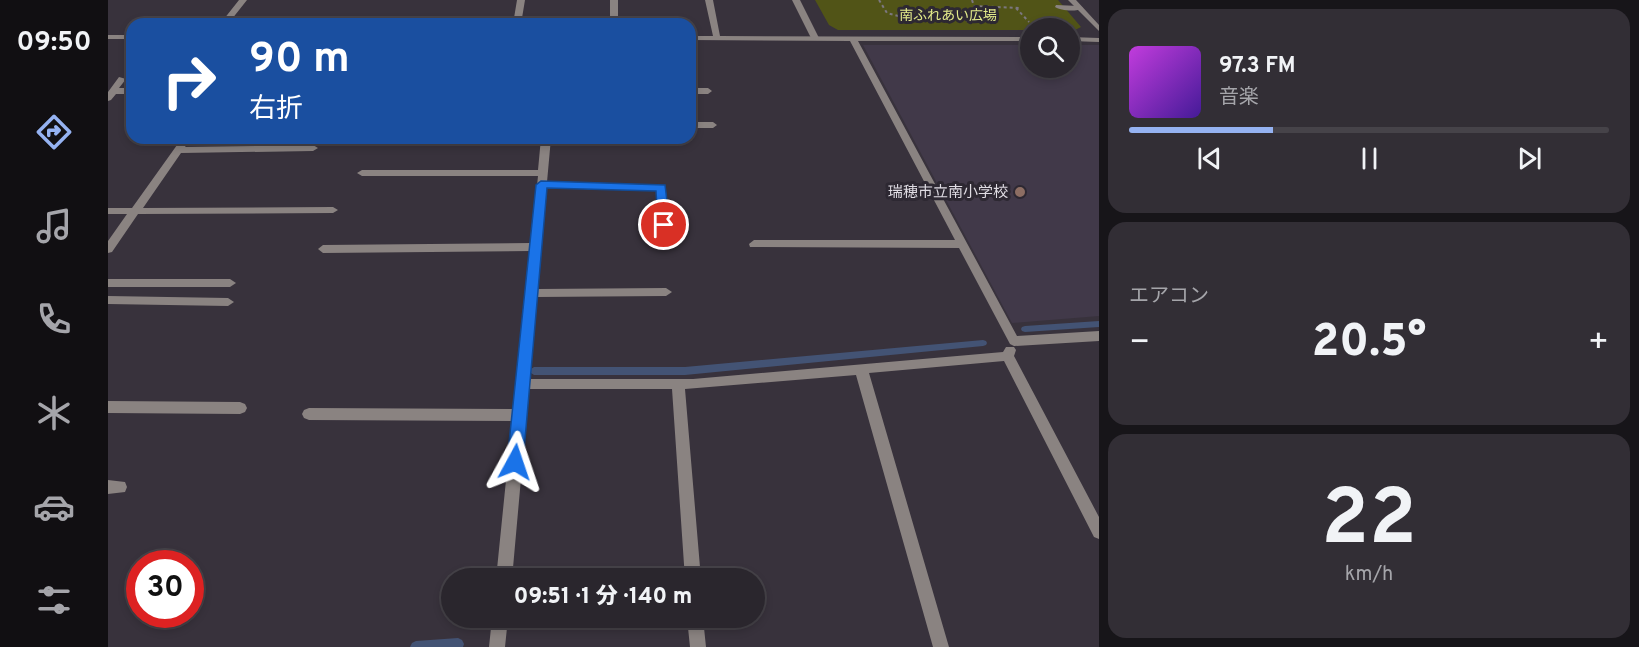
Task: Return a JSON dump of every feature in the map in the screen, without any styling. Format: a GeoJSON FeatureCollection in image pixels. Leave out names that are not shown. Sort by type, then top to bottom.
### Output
{"type":"FeatureCollection","features":[{"type":"Feature","properties":{"kind":"street"},"geometry":{"type":"LineString","coordinates":[[229,18],[243,0]]}},
{"type":"Feature","properties":{"kind":"street"},"geometry":{"type":"LineString","coordinates":[[518,18],[521,0]]}},
{"type":"Feature","properties":{"kind":"street"},"geometry":{"type":"LineString","coordinates":[[614,0],[614,18]]}},
{"type":"Feature","properties":{"kind":"street"},"geometry":{"type":"LineString","coordinates":[[709,0],[717,38]]}},
{"type":"Feature","properties":{"kind":"street"},"geometry":{"type":"LineString","coordinates":[[796,0],[815,38]]}},
{"type":"Feature","properties":{"kind":"street"},"geometry":{"type":"LineString","coordinates":[[1072,0],[1099,29]]}},
{"type":"Feature","properties":{"kind":"street"},"geometry":{"type":"LineString","coordinates":[[1059,7],[1079,8]]}},
{"type":"Feature","properties":{"kind":"street"},"geometry":{"type":"LineString","coordinates":[[108,37],[126,37]]}},
{"type":"Feature","properties":{"kind":"street"},"geometry":{"type":"LineString","coordinates":[[696,38],[1020,39]]}},
{"type":"Feature","properties":{"kind":"street"},"geometry":{"type":"LineString","coordinates":[[853,39],[1014,341],[1008,356],[1099,532]]}},
{"type":"Feature","properties":{"kind":"street"},"geometry":{"type":"LineString","coordinates":[[1080,39],[1099,40]]}},
{"type":"Feature","properties":{"kind":"street"},"geometry":{"type":"LineString","coordinates":[[111,94],[122,80]]}},
{"type":"Feature","properties":{"kind":"street"},"geometry":{"type":"LineString","coordinates":[[696,91],[708,91]]}},
{"type":"Feature","properties":{"kind":"street"},"geometry":{"type":"LineString","coordinates":[[111,94],[126,92]]}},
{"type":"Feature","properties":{"kind":"street"},"geometry":{"type":"LineString","coordinates":[[696,125],[713,125]]}},
{"type":"Feature","properties":{"kind":"street"},"geometry":{"type":"LineString","coordinates":[[108,249],[183,144]]}},
{"type":"Feature","properties":{"kind":"street"},"geometry":{"type":"LineString","coordinates":[[505,568],[545,144]]}},
{"type":"Feature","properties":{"kind":"street"},"geometry":{"type":"LineString","coordinates":[[179,150],[312,148]]}},
{"type":"Feature","properties":{"kind":"street"},"geometry":{"type":"LineString","coordinates":[[362,173],[542,179],[661,188],[666,243]]}},
{"type":"Feature","properties":{"kind":"street"},"geometry":{"type":"LineString","coordinates":[[108,211],[333,210]]}},
{"type":"Feature","properties":{"kind":"street"},"geometry":{"type":"LineString","coordinates":[[753,244],[963,244]]}},
{"type":"Feature","properties":{"kind":"street"},"geometry":{"type":"LineString","coordinates":[[323,249],[536,247]]}},
{"type":"Feature","properties":{"kind":"street"},"geometry":{"type":"LineString","coordinates":[[108,283],[230,283]]}},
{"type":"Feature","properties":{"kind":"street"},"geometry":{"type":"LineString","coordinates":[[531,293],[666,292]]}},
{"type":"Feature","properties":{"kind":"street"},"geometry":{"type":"LineString","coordinates":[[108,300],[228,302]]}},
{"type":"Feature","properties":{"kind":"street"},"geometry":{"type":"LineString","coordinates":[[1014,341],[1099,336]]}},
{"type":"Feature","properties":{"kind":"street"},"geometry":{"type":"LineString","coordinates":[[522,384],[678,384],[1008,356]]}},
{"type":"Feature","properties":{"kind":"street"},"geometry":{"type":"LineString","coordinates":[[861,369],[941,647]]}},
{"type":"Feature","properties":{"kind":"street"},"geometry":{"type":"LineString","coordinates":[[678,384],[692,568]]}},
{"type":"Feature","properties":{"kind":"street"},"geometry":{"type":"LineString","coordinates":[[108,407],[240,408]]}},
{"type":"Feature","properties":{"kind":"street"},"geometry":{"type":"LineString","coordinates":[[309,414],[519,415]]}},
{"type":"Feature","properties":{"kind":"street"},"geometry":{"type":"LineString","coordinates":[[497,647],[499,628]]}},
{"type":"Feature","properties":{"kind":"street"},"geometry":{"type":"LineString","coordinates":[[696,628],[698,647]]}},
{"type":"Feature","properties":{"kind":"path"},"geometry":{"type":"LineString","coordinates":[[879,0],[887,13],[931,26],[941,39]]}},
{"type":"Feature","properties":{"kind":"path"},"geometry":{"type":"LineString","coordinates":[[972,0],[974,6],[1020,8]]}},
{"type":"Feature","properties":{"kind":"path"},"geometry":{"type":"LineString","coordinates":[[1015,7],[1025,18]]}},
{"type":"Feature","properties":{"kind":"shaded area","name":"瑞穂市立南小学校"},"geometry":{"type":"Polygon","coordinates":[[[863,45],[1020,45],[1020,78],[1080,78],[1080,45],[1099,45],[1099,316],[1012,323],[863,45]]]}},
{"type":"Feature","properties":{"kind":"green space","name":"南ふれあい広場"},"geometry":{"type":"Polygon","coordinates":[[[815,0],[1058,0],[1073,18],[1020,18],[1020,30],[838,30],[829,25],[815,0]]]}},
{"type":"Feature","properties":{"kind":"waterway"},"geometry":{"type":"LineString","coordinates":[[1025,329],[1099,324]]}},
{"type":"Feature","properties":{"kind":"waterway"},"geometry":{"type":"LineString","coordinates":[[534,371],[685,371],[983,343]]}},
{"type":"Feature","properties":{"kind":"waterway"},"geometry":{"type":"LineString","coordinates":[[416,647],[458,644]]}},
{"type":"Feature","properties":{"kind":"place","name":"瑞穂市立南小学校"},"geometry":{"type":"Point","coordinates":[1020,192]}},
{"type":"Feature","properties":{"kind":"route"},"geometry":{"type":"LineString","coordinates":[[515,462],[541,185],[661,188],[664,225]]}}]}
